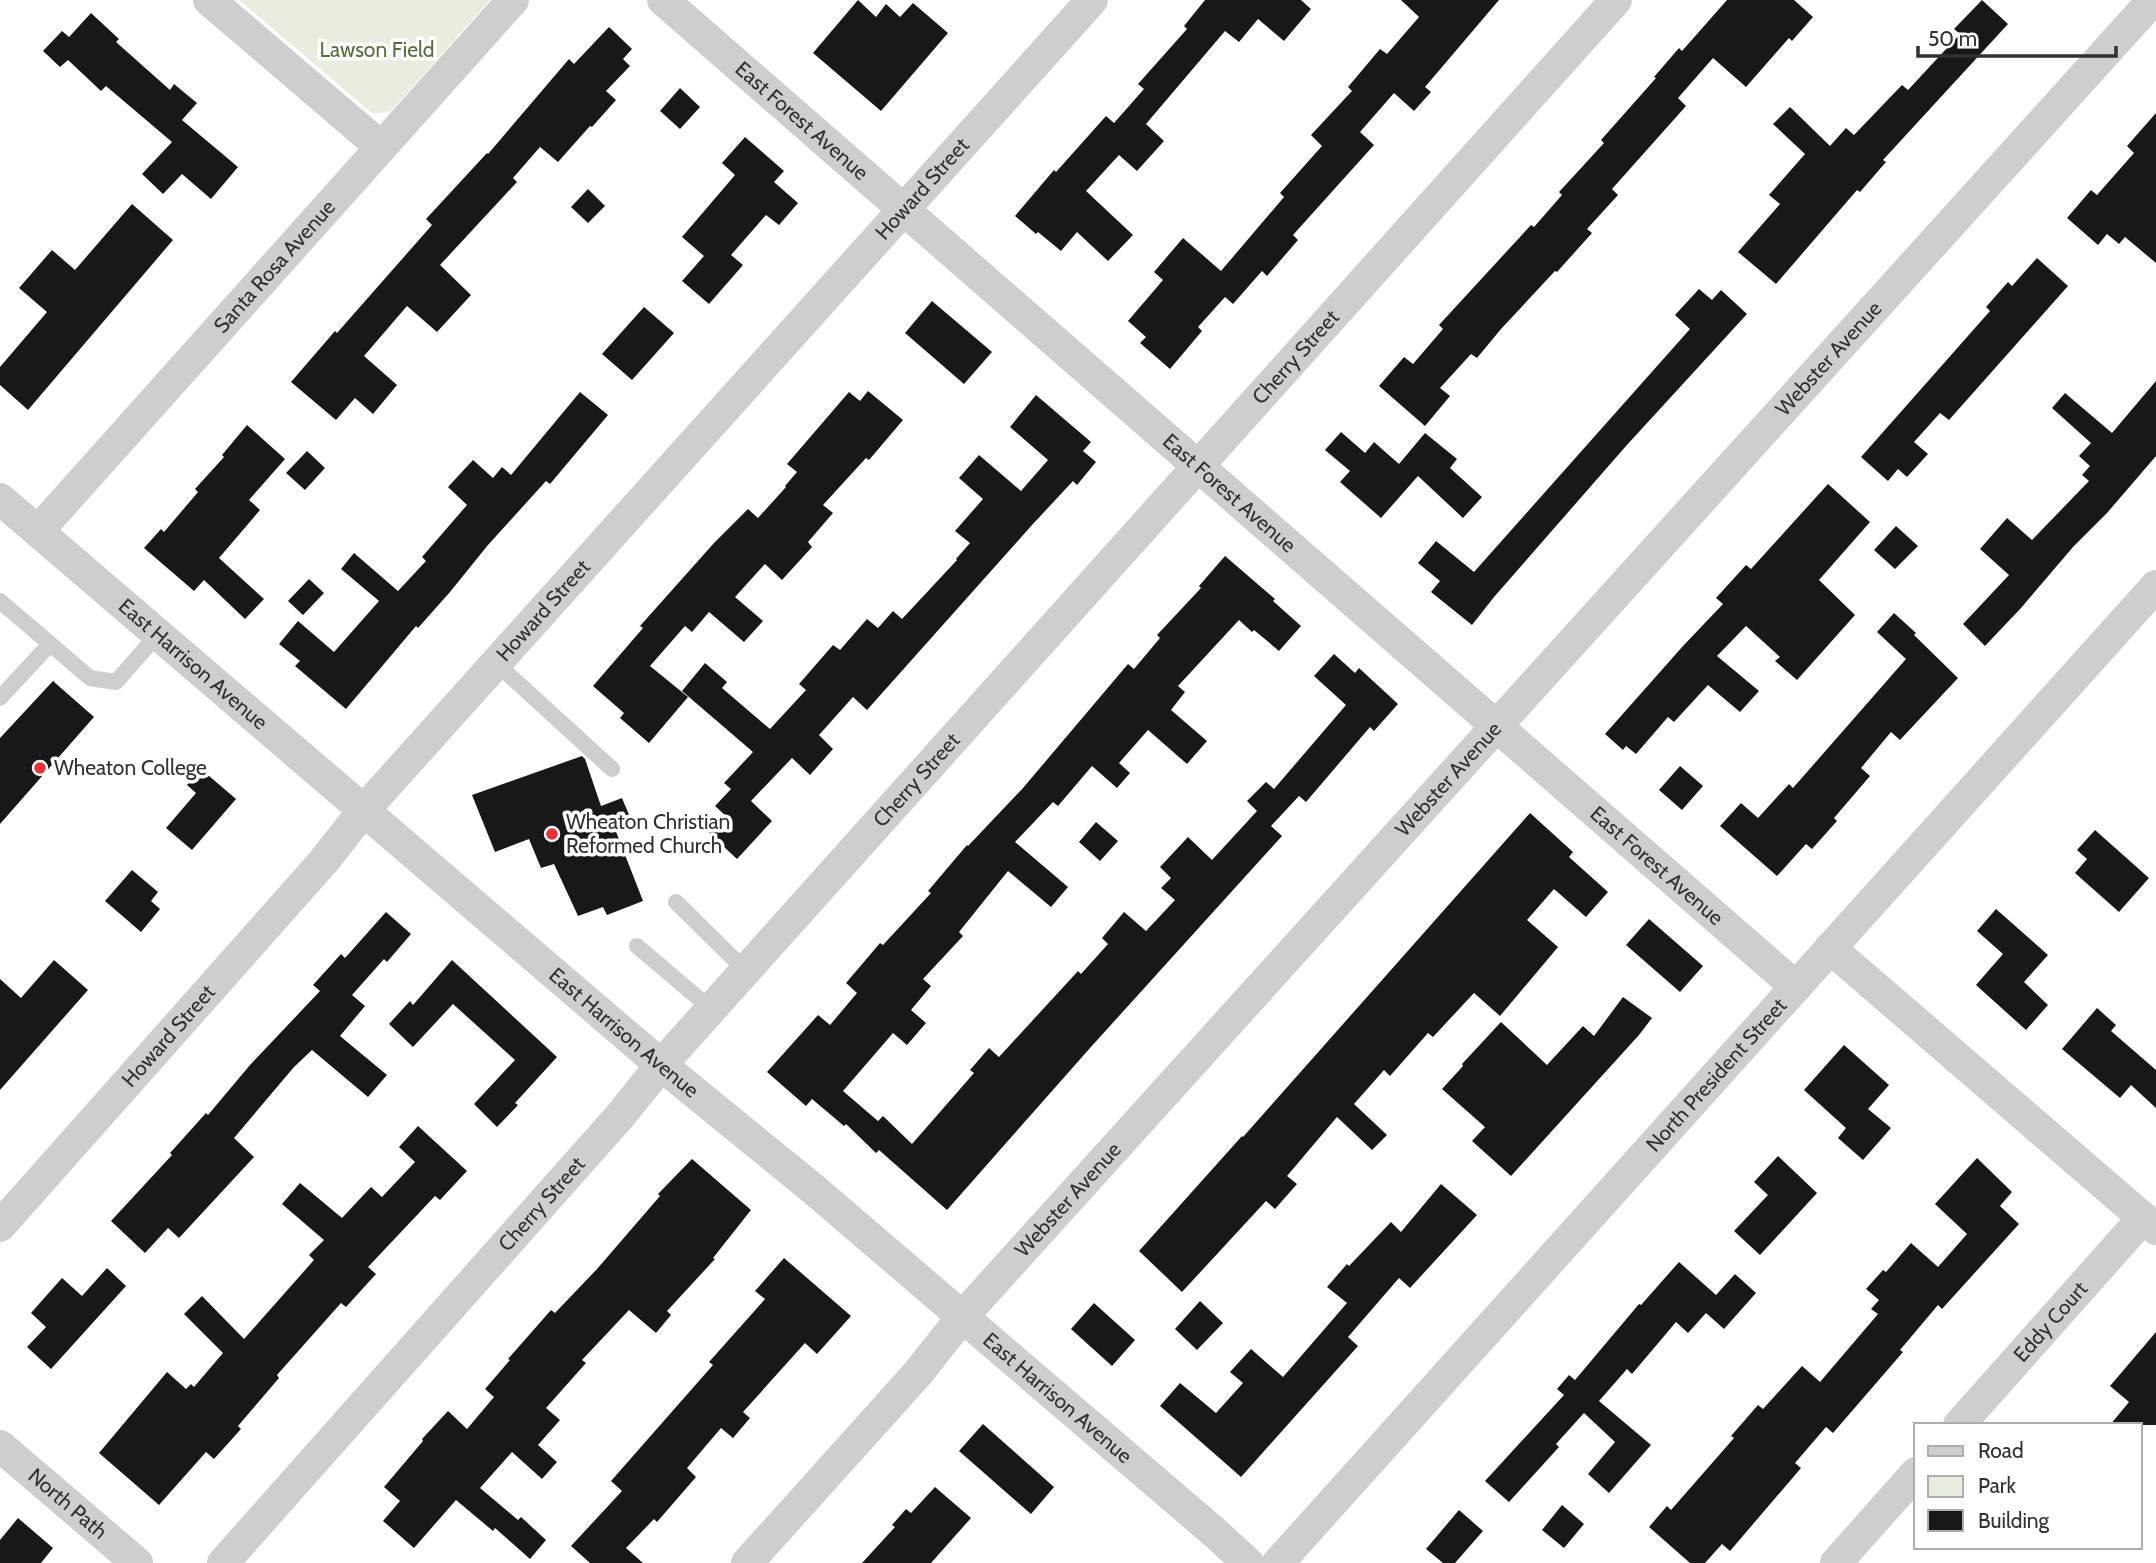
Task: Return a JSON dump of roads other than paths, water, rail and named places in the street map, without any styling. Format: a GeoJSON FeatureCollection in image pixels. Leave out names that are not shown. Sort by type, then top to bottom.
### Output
{"type":"FeatureCollection","features":[{"type":"Feature","properties":{"kind":"street"},"geometry":{"type":"LineString","coordinates":[[209,0],[381,147]]}},
{"type":"Feature","properties":{"kind":"street","name":"Santa Rosa Avenue"},"geometry":{"type":"LineString","coordinates":[[38,531],[513,0]]}},
{"type":"Feature","properties":{"kind":"street","name":"East Forest Avenue"},"geometry":{"type":"LineString","coordinates":[[663,0],[1796,987]]}},
{"type":"Feature","properties":{"kind":"street","name":"Howard Street"},"geometry":{"type":"LineString","coordinates":[[0,1226],[323,862],[364,810],[1092,0]]}},
{"type":"Feature","properties":{"kind":"street","name":"Cherry Street"},"geometry":{"type":"LineString","coordinates":[[223,1563],[621,1116],[661,1065],[1616,0]]}},
{"type":"Feature","properties":{"kind":"street","name":"Webster Avenue"},"geometry":{"type":"LineString","coordinates":[[747,1563],[918,1373],[963,1316],[2152,0]]}},
{"type":"Feature","properties":{"kind":"street","name":"East Harrison Avenue"},"geometry":{"type":"LineString","coordinates":[[0,499],[661,1065],[963,1316],[1248,1563]]}},
{"type":"Feature","properties":{"kind":"street","name":"North President Street"},"geometry":{"type":"LineString","coordinates":[[1278,1563],[2156,586]]}},
{"type":"Feature","properties":{"kind":"street"},"geometry":{"type":"LineString","coordinates":[[1830,948],[2150,1224]]}},
{"type":"Feature","properties":{"kind":"street","name":"Eddy Court"},"geometry":{"type":"LineString","coordinates":[[1961,1423],[2150,1224]]}},
{"type":"Feature","properties":{"kind":"street","name":"North Path"},"geometry":{"type":"LineString","coordinates":[[0,1446],[137,1563]]}},
{"type":"Feature","properties":{"kind":"street"},"geometry":{"type":"LineString","coordinates":[[1836,1563],[1914,1475]]}},
{"type":"Feature","properties":{"kind":"lane"},"geometry":{"type":"LineString","coordinates":[[0,601],[90,678],[116,682],[158,634]]}},
{"type":"Feature","properties":{"kind":"lane"},"geometry":{"type":"LineString","coordinates":[[0,698],[50,644]]}},
{"type":"Feature","properties":{"kind":"lane"},"geometry":{"type":"LineString","coordinates":[[496,663],[612,769]]}},
{"type":"Feature","properties":{"kind":"lane"},"geometry":{"type":"LineString","coordinates":[[676,902],[746,971]]}},
{"type":"Feature","properties":{"kind":"lane"},"geometry":{"type":"LineString","coordinates":[[637,946],[711,1009]]}},
{"type":"Feature","properties":{"kind":"place","name":"Wheaton College"},"geometry":{"type":"Point","coordinates":[40,768]}},
{"type":"Feature","properties":{"kind":"place","name":"Wheaton Christian Reformed Church"},"geometry":{"type":"Point","coordinates":[552,834]}},
{"type":"Feature","properties":{"kind":"park label","name":"Lawson Field"},"geometry":{"type":"Point","coordinates":[377,50]}}]}
